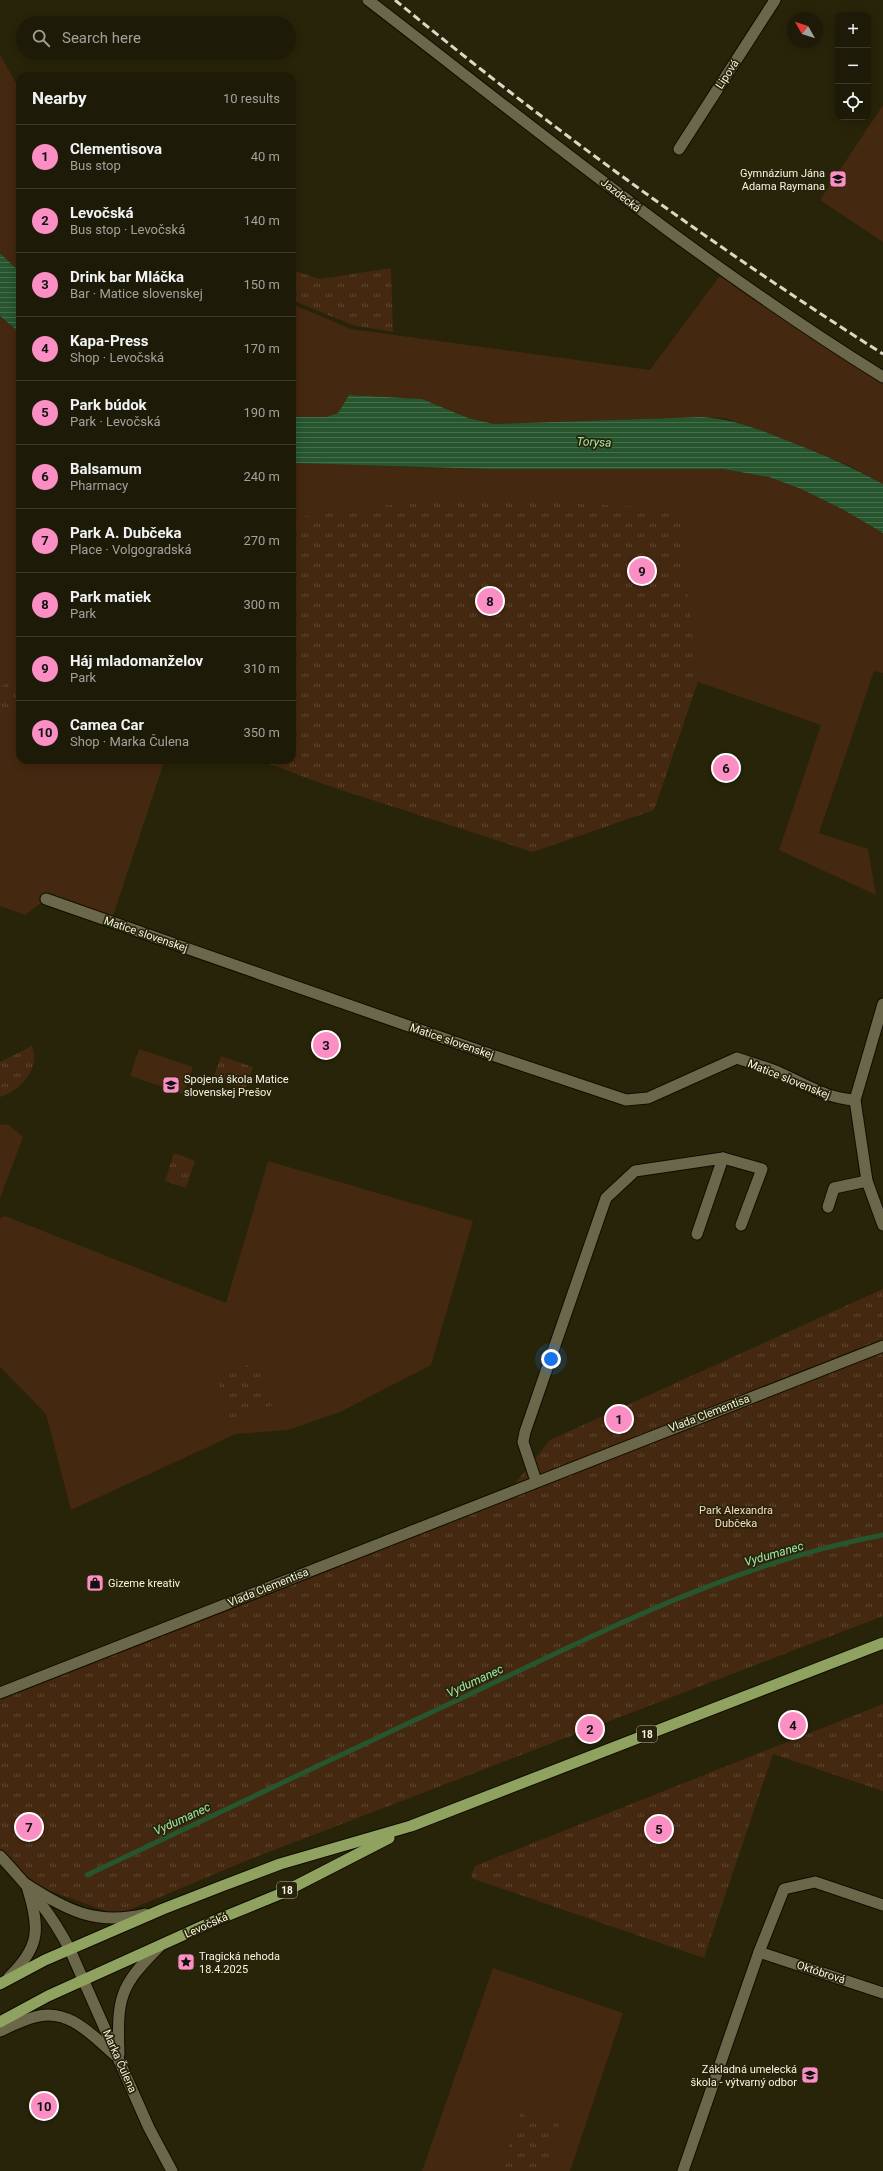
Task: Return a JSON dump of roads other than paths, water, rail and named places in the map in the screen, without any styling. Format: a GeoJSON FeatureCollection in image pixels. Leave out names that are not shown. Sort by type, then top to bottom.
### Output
{"type":"FeatureCollection","features":[{"type":"Feature","properties":{"kind":"main road","name":"Levočská"},"geometry":{"type":"LineString","coordinates":[[3,1982],[45,1960],[163,1909],[280,1864],[411,1826],[883,1643]]}},
{"type":"Feature","properties":{"kind":"main road","name":"Levočská"},"geometry":{"type":"LineString","coordinates":[[0,2022],[48,1996],[214,1921],[280,1894],[411,1826]]}},
{"type":"Feature","properties":{"kind":"street","name":"Jazdecká"},"geometry":{"type":"LineString","coordinates":[[368,0],[654,221],[728,274],[883,377]]}},
{"type":"Feature","properties":{"kind":"street","name":"Lipová"},"geometry":{"type":"LineString","coordinates":[[679,149],[774,0]]}},
{"type":"Feature","properties":{"kind":"street","name":"Matice slovenskej"},"geometry":{"type":"LineString","coordinates":[[46,899],[475,1050],[626,1100],[648,1098],[737,1058],[778,1073],[829,1096],[838,1099],[856,1100]]}},
{"type":"Feature","properties":{"kind":"street"},"geometry":{"type":"LineString","coordinates":[[883,1004],[856,1100],[867,1181],[883,1225]]}},
{"type":"Feature","properties":{"kind":"street"},"geometry":{"type":"LineString","coordinates":[[697,1234],[723,1158]]}},
{"type":"Feature","properties":{"kind":"street"},"geometry":{"type":"LineString","coordinates":[[536,1481],[523,1442],[524,1432],[606,1198],[635,1171],[723,1158],[762,1169],[741,1225]]}},
{"type":"Feature","properties":{"kind":"street"},"geometry":{"type":"LineString","coordinates":[[828,1207],[834,1188],[867,1181]]}},
{"type":"Feature","properties":{"kind":"street","name":"Vlada Clementisa"},"geometry":{"type":"LineString","coordinates":[[0,1693],[536,1481],[883,1346]]}},
{"type":"Feature","properties":{"kind":"street"},"geometry":{"type":"LineString","coordinates":[[0,1856],[26,1884],[70,1910],[100,1918],[134,1916],[163,1909]]}},
{"type":"Feature","properties":{"kind":"street"},"geometry":{"type":"LineString","coordinates":[[683,2171],[759,1952],[784,1889],[815,1882],[883,1905]]}},
{"type":"Feature","properties":{"kind":"street"},"geometry":{"type":"LineString","coordinates":[[3,1982],[28,1957],[35,1937],[35,1914],[26,1884]]}},
{"type":"Feature","properties":{"kind":"street","name":"Marka Čulena"},"geometry":{"type":"LineString","coordinates":[[26,1884],[55,1922],[70,1950],[149,2128],[172,2171]]}},
{"type":"Feature","properties":{"kind":"street"},"geometry":{"type":"LineString","coordinates":[[119,2058],[118,2025],[119,2006],[122,1997],[137,1969],[159,1947]]}},
{"type":"Feature","properties":{"kind":"street","name":"Októbrová"},"geometry":{"type":"LineString","coordinates":[[759,1952],[883,1993]]}},
{"type":"Feature","properties":{"kind":"street"},"geometry":{"type":"LineString","coordinates":[[0,2031],[36,2016],[58,2016],[72,2021],[86,2029],[119,2058]]}},
{"type":"Feature","properties":{"kind":"water"},"geometry":{"type":"Polygon","coordinates":[[[0,253],[16,268],[16,330],[0,316],[0,253]]]}},
{"type":"Feature","properties":{"kind":"water","name":"Torysa"},"geometry":{"type":"Polygon","coordinates":[[[349,395],[422,399],[468,418],[494,424],[702,417],[726,420],[760,430],[816,452],[883,484],[883,533],[842,509],[801,489],[769,477],[723,469],[490,469],[296,463],[296,417],[326,417],[338,413],[349,395]]]}},
{"type":"Feature","properties":{"kind":"waterway","name":"Vydumanec"},"geometry":{"type":"LineString","coordinates":[[87,1875],[630,1619],[729,1578],[780,1561],[831,1546],[883,1535]]}},
{"type":"Feature","properties":{"kind":"railway"},"geometry":{"type":"LineString","coordinates":[[395,0],[453,48],[633,184],[757,271],[883,354]]}},
{"type":"Feature","properties":{"kind":"place","name":"Gymnázium Jána Adama Raymana"},"geometry":{"type":"Point","coordinates":[838,179]}},
{"type":"Feature","properties":{"kind":"place","name":"Háj mladomanželov"},"geometry":{"type":"Point","coordinates":[642,571]}},
{"type":"Feature","properties":{"kind":"place","name":"Park matiek"},"geometry":{"type":"Point","coordinates":[490,601]}},
{"type":"Feature","properties":{"kind":"place","name":"Balsamum"},"geometry":{"type":"Point","coordinates":[726,768]}},
{"type":"Feature","properties":{"kind":"place","name":"Drink bar Mláčka"},"geometry":{"type":"Point","coordinates":[326,1045]}},
{"type":"Feature","properties":{"kind":"place","name":"Spojená škola Matice slovenskej Prešov"},"geometry":{"type":"Point","coordinates":[171,1085]}},
{"type":"Feature","properties":{"kind":"place","name":"Clementisova"},"geometry":{"type":"Point","coordinates":[619,1419]}},
{"type":"Feature","properties":{"kind":"place","name":"Gizeme kreativ"},"geometry":{"type":"Point","coordinates":[95,1583]}},
{"type":"Feature","properties":{"kind":"place","name":"Kapa-Press"},"geometry":{"type":"Point","coordinates":[793,1725]}},
{"type":"Feature","properties":{"kind":"place","name":"Levočská"},"geometry":{"type":"Point","coordinates":[590,1729]}},
{"type":"Feature","properties":{"kind":"place","name":"Park A. Dubčeka"},"geometry":{"type":"Point","coordinates":[29,1827]}},
{"type":"Feature","properties":{"kind":"place","name":"Park búdok"},"geometry":{"type":"Point","coordinates":[659,1829]}},
{"type":"Feature","properties":{"kind":"place","name":"Tragická nehoda 18.4.2025"},"geometry":{"type":"Point","coordinates":[186,1962]}},
{"type":"Feature","properties":{"kind":"place","name":"Základná umelecká škola - výtvarný odbor"},"geometry":{"type":"Point","coordinates":[810,2075]}},
{"type":"Feature","properties":{"kind":"place","name":"Camea Car"},"geometry":{"type":"Point","coordinates":[44,2106]}},
{"type":"Feature","properties":{"kind":"park label","name":"Park Alexandra Dubčeka"},"geometry":{"type":"Point","coordinates":[736,1516]}}]}
